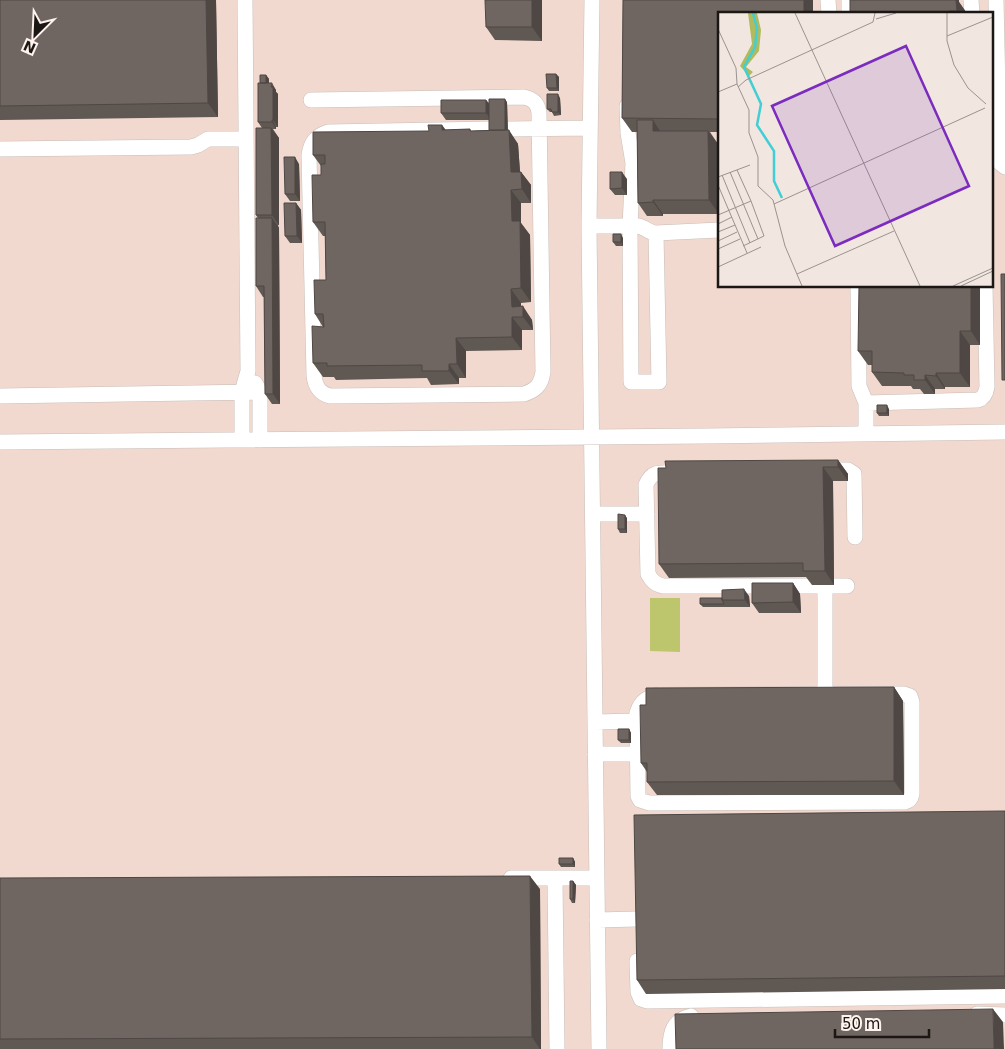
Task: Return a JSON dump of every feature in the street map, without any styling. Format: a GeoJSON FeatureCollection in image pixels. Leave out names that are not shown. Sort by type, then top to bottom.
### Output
{"type":"FeatureCollection","features":[{"type":"Feature","properties":{"kind":"street"},"geometry":{"type":"LineString","coordinates":[[242,440],[242,392],[248,371],[245,0]]}},
{"type":"Feature","properties":{"kind":"street"},"geometry":{"type":"LineString","coordinates":[[592,0],[589,226],[599,1049]]}},
{"type":"Feature","properties":{"kind":"street"},"geometry":{"type":"LineString","coordinates":[[999,9],[994,43],[1002,119],[994,142],[998,159],[1005,166]]}},
{"type":"Feature","properties":{"kind":"street"},"geometry":{"type":"LineString","coordinates":[[627,95],[628,133],[634,163],[630,226],[631,382],[659,382],[656,233]]}},
{"type":"Feature","properties":{"kind":"street"},"geometry":{"type":"LineString","coordinates":[[311,100],[524,97],[532,99],[537,105],[539,113],[544,372],[540,384],[532,391],[524,394],[330,396],[321,392],[316,386],[314,375],[309,155],[312,143],[321,134],[328,132],[490,129]]}},
{"type":"Feature","properties":{"kind":"street"},"geometry":{"type":"LineString","coordinates":[[509,129],[590,128]]}},
{"type":"Feature","properties":{"kind":"street"},"geometry":{"type":"LineString","coordinates":[[0,149],[191,147],[208,139],[246,139]]}},
{"type":"Feature","properties":{"kind":"street"},"geometry":{"type":"LineString","coordinates":[[589,226],[642,226],[649,232],[656,233],[718,230]]}},
{"type":"Feature","properties":{"kind":"street"},"geometry":{"type":"LineString","coordinates":[[858,288],[859,386],[866,403],[866,434]]}},
{"type":"Feature","properties":{"kind":"street"},"geometry":{"type":"LineString","coordinates":[[866,403],[982,399],[987,387],[985,288]]}},
{"type":"Feature","properties":{"kind":"street"},"geometry":{"type":"LineString","coordinates":[[248,371],[260,392],[260,440]]}},
{"type":"Feature","properties":{"kind":"street"},"geometry":{"type":"LineString","coordinates":[[0,396],[260,392]]}},
{"type":"Feature","properties":{"kind":"street"},"geometry":{"type":"LineString","coordinates":[[0,442],[1005,432]]}},
{"type":"Feature","properties":{"kind":"street"},"geometry":{"type":"LineString","coordinates":[[810,471],[850,470],[854,474],[855,537]]}},
{"type":"Feature","properties":{"kind":"street"},"geometry":{"type":"LineString","coordinates":[[695,472],[657,473],[652,475],[646,485],[648,574],[651,580],[662,586],[847,586]]}},
{"type":"Feature","properties":{"kind":"street"},"geometry":{"type":"LineString","coordinates":[[593,514],[647,514]]}},
{"type":"Feature","properties":{"kind":"street"},"geometry":{"type":"LineString","coordinates":[[825,694],[826,586]]}},
{"type":"Feature","properties":{"kind":"street"},"geometry":{"type":"LineString","coordinates":[[825,694],[904,694],[910,696],[912,702],[912,794],[910,799],[905,802],[649,803],[640,800],[638,796],[636,721],[637,713],[644,700],[654,696],[825,694]]}},
{"type":"Feature","properties":{"kind":"street"},"geometry":{"type":"LineString","coordinates":[[595,722],[636,721]]}},
{"type":"Feature","properties":{"kind":"street"},"geometry":{"type":"LineString","coordinates":[[596,754],[637,754]]}},
{"type":"Feature","properties":{"kind":"street"},"geometry":{"type":"LineString","coordinates":[[496,878],[597,878]]}},
{"type":"Feature","properties":{"kind":"street"},"geometry":{"type":"LineString","coordinates":[[555,878],[557,1049]]}},
{"type":"Feature","properties":{"kind":"street"},"geometry":{"type":"LineString","coordinates":[[597,920],[637,914],[638,992],[641,999],[647,1001],[1005,996]]}},
{"type":"Feature","properties":{"kind":"street"},"geometry":{"type":"LineString","coordinates":[[964,1014],[1005,1015]]}},
{"type":"Feature","properties":{"kind":"street"},"geometry":{"type":"LineString","coordinates":[[670,1049],[671,1035],[677,1024],[685,1018],[701,1016]]}},
{"type":"Feature","properties":{"kind":"shaded area"},"geometry":{"type":"Polygon","coordinates":[[[0,0],[1005,0],[1005,1049],[0,1049],[0,0]]]}},
{"type":"Feature","properties":{"kind":"green space"},"geometry":{"type":"Polygon","coordinates":[[[650,598],[680,598],[680,652],[650,651],[650,598]]]}},
{"type":"Feature","properties":{"kind":"building"},"geometry":{"type":"Polygon","coordinates":[[[0,0],[206,0],[208,103],[0,106],[0,0]]]}},
{"type":"Feature","properties":{"kind":"building"},"geometry":{"type":"Polygon","coordinates":[[[485,0],[532,0],[532,27],[486,27],[485,0]]]}},
{"type":"Feature","properties":{"kind":"building"},"geometry":{"type":"Polygon","coordinates":[[[623,0],[804,0],[804,12],[718,12],[718,119],[622,118],[623,0]]]}},
{"type":"Feature","properties":{"kind":"building"},"geometry":{"type":"Polygon","coordinates":[[[850,0],[956,0],[957,11],[949,12],[850,12],[850,0]]]}},
{"type":"Feature","properties":{"kind":"building"},"geometry":{"type":"Polygon","coordinates":[[[546,74],[556,74],[557,88],[547,88],[546,74]]]}},
{"type":"Feature","properties":{"kind":"building"},"geometry":{"type":"Polygon","coordinates":[[[260,75],[266,75],[266,83],[260,83],[260,75]]]}},
{"type":"Feature","properties":{"kind":"building"},"geometry":{"type":"Polygon","coordinates":[[[258,83],[272,83],[272,122],[258,122],[258,83]]]}},
{"type":"Feature","properties":{"kind":"building"},"geometry":{"type":"Polygon","coordinates":[[[547,94],[558,94],[558,112],[552,112],[551,109],[547,109],[547,94]]]}},
{"type":"Feature","properties":{"kind":"building"},"geometry":{"type":"Polygon","coordinates":[[[489,99],[505,99],[505,130],[489,130],[489,99]]]}},
{"type":"Feature","properties":{"kind":"building"},"geometry":{"type":"Polygon","coordinates":[[[441,100],[486,100],[486,113],[441,113],[441,100]]]}},
{"type":"Feature","properties":{"kind":"building"},"geometry":{"type":"Polygon","coordinates":[[[637,120],[653,120],[653,131],[708,131],[709,200],[653,200],[653,202],[638,203],[637,120]]]}},
{"type":"Feature","properties":{"kind":"building"},"geometry":{"type":"Polygon","coordinates":[[[428,125],[442,125],[442,130],[509,130],[511,172],[521,172],[522,189],[511,190],[512,221],[520,221],[521,288],[511,289],[512,307],[523,306],[523,317],[512,317],[512,337],[456,338],[457,364],[449,364],[449,371],[422,371],[422,365],[327,366],[327,363],[313,363],[312,326],[324,327],[323,314],[315,314],[314,280],[326,280],[325,222],[313,222],[312,175],[321,175],[321,164],[325,164],[325,155],[313,155],[313,132],[429,131],[428,125]]]}},
{"type":"Feature","properties":{"kind":"building"},"geometry":{"type":"Polygon","coordinates":[[[256,128],[271,128],[272,215],[256,215],[256,128]]]}},
{"type":"Feature","properties":{"kind":"building"},"geometry":{"type":"Polygon","coordinates":[[[284,157],[295,157],[295,194],[285,194],[284,157]]]}},
{"type":"Feature","properties":{"kind":"building"},"geometry":{"type":"Polygon","coordinates":[[[610,172],[622,172],[622,188],[610,189],[610,172]]]}},
{"type":"Feature","properties":{"kind":"building"},"geometry":{"type":"Polygon","coordinates":[[[284,203],[296,203],[297,236],[285,236],[284,203]]]}},
{"type":"Feature","properties":{"kind":"building"},"geometry":{"type":"Polygon","coordinates":[[[256,218],[272,218],[273,394],[265,394],[264,286],[256,286],[256,218]]]}},
{"type":"Feature","properties":{"kind":"building"},"geometry":{"type":"Polygon","coordinates":[[[613,234],[621,234],[621,242],[613,242],[613,234]]]}},
{"type":"Feature","properties":{"kind":"building"},"geometry":{"type":"Polygon","coordinates":[[[1001,274],[1005,274],[1005,380],[1002,380],[1001,274]]]}},
{"type":"Feature","properties":{"kind":"building"},"geometry":{"type":"Polygon","coordinates":[[[859,288],[971,288],[971,331],[960,331],[960,373],[936,373],[936,376],[925,375],[925,380],[914,380],[914,375],[904,375],[904,373],[872,372],[872,351],[858,351],[859,288]]]}},
{"type":"Feature","properties":{"kind":"building"},"geometry":{"type":"Polygon","coordinates":[[[877,405],[887,405],[887,413],[877,413],[877,405]]]}},
{"type":"Feature","properties":{"kind":"building"},"geometry":{"type":"Polygon","coordinates":[[[838,460],[838,467],[823,467],[825,571],[803,571],[803,563],[659,564],[658,468],[666,468],[665,461],[838,460]]]}},
{"type":"Feature","properties":{"kind":"building"},"geometry":{"type":"Polygon","coordinates":[[[618,514],[625,515],[625,529],[618,529],[618,514]]]}},
{"type":"Feature","properties":{"kind":"building"},"geometry":{"type":"Polygon","coordinates":[[[752,583],[793,583],[793,602],[752,603],[752,583]]]}},
{"type":"Feature","properties":{"kind":"building"},"geometry":{"type":"Polygon","coordinates":[[[744,589],[745,600],[722,600],[722,590],[744,589]]]}},
{"type":"Feature","properties":{"kind":"building"},"geometry":{"type":"Polygon","coordinates":[[[700,598],[722,598],[724,604],[700,604],[700,598]]]}},
{"type":"Feature","properties":{"kind":"building"},"geometry":{"type":"Polygon","coordinates":[[[894,687],[894,781],[647,782],[647,763],[641,763],[640,705],[646,705],[646,688],[894,687]]]}},
{"type":"Feature","properties":{"kind":"building"},"geometry":{"type":"Polygon","coordinates":[[[618,729],[629,729],[629,740],[618,740],[618,729]]]}},
{"type":"Feature","properties":{"kind":"building"},"geometry":{"type":"Polygon","coordinates":[[[1005,811],[1005,976],[637,980],[634,815],[1005,811]]]}},
{"type":"Feature","properties":{"kind":"building"},"geometry":{"type":"Polygon","coordinates":[[[559,858],[573,858],[573,864],[559,864],[559,858]]]}},
{"type":"Feature","properties":{"kind":"building"},"geometry":{"type":"Polygon","coordinates":[[[530,876],[532,1037],[0,1039],[0,878],[530,876]]]}},
{"type":"Feature","properties":{"kind":"building"},"geometry":{"type":"Polygon","coordinates":[[[570,881],[573,881],[573,899],[570,899],[570,881]]]}},
{"type":"Feature","properties":{"kind":"building"},"geometry":{"type":"Polygon","coordinates":[[[993,1009],[994,1049],[676,1049],[675,1014],[993,1009]]]}}]}
